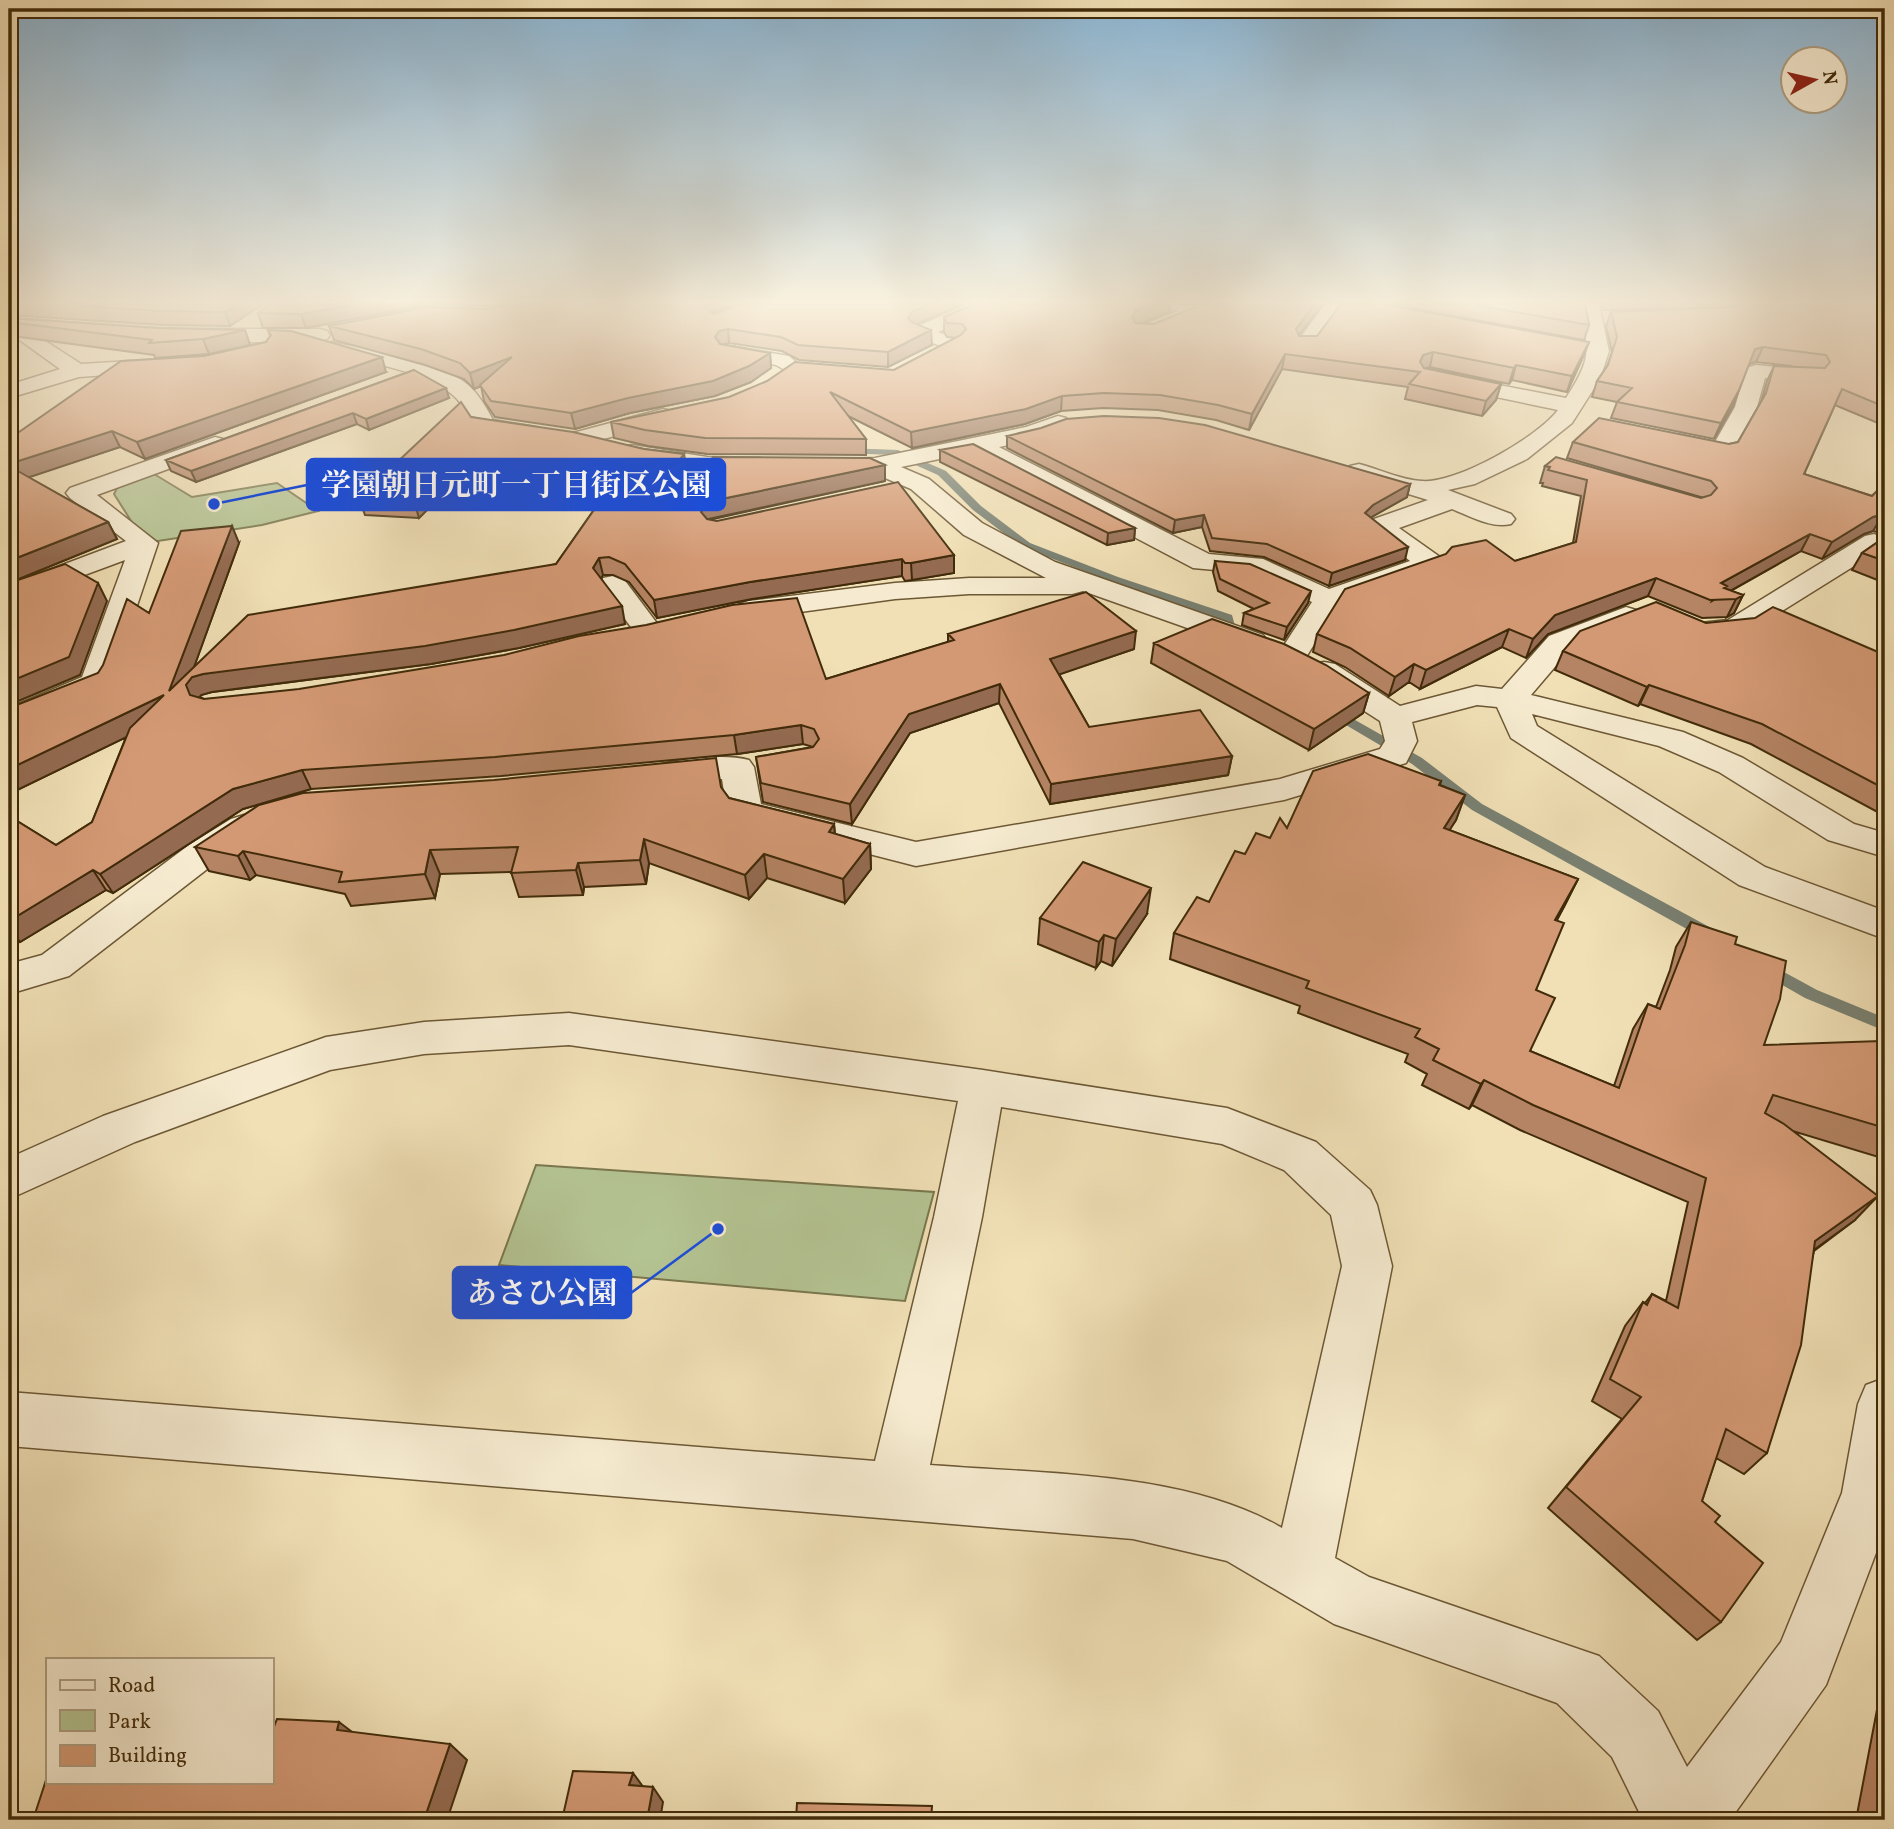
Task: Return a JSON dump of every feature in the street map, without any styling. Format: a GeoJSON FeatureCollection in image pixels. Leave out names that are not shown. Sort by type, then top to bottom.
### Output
{"type":"FeatureCollection","features":[{"type":"Feature","properties":{"kind":"street"},"geometry":{"type":"LineString","coordinates":[[458,389],[477,410],[484,425],[577,439],[647,456],[707,464],[785,465]]}},
{"type":"Feature","properties":{"kind":"street"},"geometry":{"type":"LineString","coordinates":[[1481,389],[1568,412],[1590,424]]}},
{"type":"Feature","properties":{"kind":"street"},"geometry":{"type":"LineString","coordinates":[[1422,489],[1466,479],[1519,454],[1568,412],[1582,389]]}},
{"type":"Feature","properties":{"kind":"street"},"geometry":{"type":"LineString","coordinates":[[1656,437],[1722,450],[1746,407],[1751,389]]}},
{"type":"Feature","properties":{"kind":"street"},"geometry":{"type":"LineString","coordinates":[[577,439],[687,411]]}},
{"type":"Feature","properties":{"kind":"street"},"geometry":{"type":"LineString","coordinates":[[811,465],[875,466],[1032,433],[1061,422],[1075,420]]}},
{"type":"Feature","properties":{"kind":"street"},"geometry":{"type":"LineString","coordinates":[[145,543],[79,493],[236,436]]}},
{"type":"Feature","properties":{"kind":"street"},"geometry":{"type":"LineString","coordinates":[[977,445],[1203,562],[1253,565],[1328,599]]}},
{"type":"Feature","properties":{"kind":"street"},"geometry":{"type":"LineString","coordinates":[[1519,454],[1544,462]]}},
{"type":"Feature","properties":{"kind":"street"},"geometry":{"type":"LineString","coordinates":[[670,514],[707,464]]}},
{"type":"Feature","properties":{"kind":"street"},"geometry":{"type":"LineString","coordinates":[[632,776],[750,765],[746,810],[916,854],[1284,789],[1394,756],[1401,741],[1395,717],[1333,676],[1292,656],[1045,568],[972,529],[920,484],[875,466]]}},
{"type":"Feature","properties":{"kind":"street"},"geometry":{"type":"LineString","coordinates":[[1344,467],[1422,489],[1502,519]]}},
{"type":"Feature","properties":{"kind":"street"},"geometry":{"type":"LineString","coordinates":[[884,492],[920,484]]}},
{"type":"Feature","properties":{"kind":"street"},"geometry":{"type":"LineString","coordinates":[[1292,656],[1328,599],[1430,563],[1380,526],[1451,501]]}},
{"type":"Feature","properties":{"kind":"street"},"geometry":{"type":"LineString","coordinates":[[1510,698],[1560,642],[1661,613],[1697,630],[1735,628],[1874,542]]}},
{"type":"Feature","properties":{"kind":"street"},"geometry":{"type":"LineString","coordinates":[[9,595],[145,543]]}},
{"type":"Feature","properties":{"kind":"street"},"geometry":{"type":"LineString","coordinates":[[9,720],[95,683],[145,543]]}},
{"type":"Feature","properties":{"kind":"street"},"geometry":{"type":"LineString","coordinates":[[613,584],[648,632]]}},
{"type":"Feature","properties":{"kind":"street"},"geometry":{"type":"LineString","coordinates":[[722,615],[895,591],[969,586],[1095,586]]}},
{"type":"Feature","properties":{"kind":"street"},"geometry":{"type":"LineString","coordinates":[[1395,717],[1476,695],[1510,698],[1671,739],[1731,765],[1841,832],[1885,845]]}},
{"type":"Feature","properties":{"kind":"street"},"geometry":{"type":"LineString","coordinates":[[1510,698],[1523,731],[1752,876],[1885,925]]}},
{"type":"Feature","properties":{"kind":"street"},"geometry":{"type":"LineString","coordinates":[[9,979],[55,966],[202,854],[257,819],[278,812]]}},
{"type":"Feature","properties":{"kind":"street"},"geometry":{"type":"LineString","coordinates":[[9,1179],[119,1129],[326,1054],[424,1038],[578,1029],[982,1087],[1227,1126],[1300,1156],[1353,1205],[1367,1266],[1301,1572]]}},
{"type":"Feature","properties":{"kind":"street"},"geometry":{"type":"LineString","coordinates":[[896,1490],[958,1217],[982,1087]]}},
{"type":"Feature","properties":{"kind":"street"},"geometry":{"type":"LineString","coordinates":[[1689,1820],[1804,1663],[1870,1493],[1885,1404]]}},
{"type":"Feature","properties":{"kind":"street"},"geometry":{"type":"LineString","coordinates":[[9,1419],[1133,1510],[1237,1534],[1355,1603],[1577,1678],[1635,1734],[1678,1820]]}},
{"type":"Feature","properties":{"kind":"green space"},"geometry":{"type":"Polygon","coordinates":[[[154,474],[192,497],[277,483],[318,511],[262,525],[145,543],[114,494],[118,486],[154,474]]]}},
{"type":"Feature","properties":{"kind":"green space"},"geometry":{"type":"Polygon","coordinates":[[[536,1165],[934,1192],[905,1301],[499,1265],[536,1165]]]}},
{"type":"Feature","properties":{"kind":"building"},"geometry":{"type":"Polygon","coordinates":[[[80,389],[289,389],[137,442],[112,431],[9,464],[9,439],[80,389]]]}},
{"type":"Feature","properties":{"kind":"building"},"geometry":{"type":"Polygon","coordinates":[[[361,389],[443,389],[366,419],[353,413],[191,471],[166,460],[361,389]]]}},
{"type":"Feature","properties":{"kind":"building"},"geometry":{"type":"Polygon","coordinates":[[[483,389],[671,389],[571,413],[491,401],[483,389]]]}},
{"type":"Feature","properties":{"kind":"building"},"geometry":{"type":"Polygon","coordinates":[[[747,389],[1266,389],[1252,414],[1160,395],[1104,393],[1062,396],[1026,409],[911,432],[830,392],[866,439],[705,438],[645,430],[611,422],[729,397],[747,389]]]}},
{"type":"Feature","properties":{"kind":"building"},"geometry":{"type":"Polygon","coordinates":[[[1433,389],[1496,389],[1486,401],[1433,389]]]}},
{"type":"Feature","properties":{"kind":"building"},"geometry":{"type":"Polygon","coordinates":[[[1631,389],[1739,389],[1721,423],[1617,402],[1631,389]]]}},
{"type":"Feature","properties":{"kind":"building"},"geometry":{"type":"Polygon","coordinates":[[[1767,389],[1842,389],[1804,474],[1872,496],[1885,483],[1885,515],[1873,517],[1832,542],[1810,534],[1721,583],[1727,586],[1724,588],[1743,595],[1736,599],[1710,600],[1656,578],[1555,615],[1533,639],[1509,629],[1426,670],[1414,664],[1395,677],[1350,648],[1317,634],[1345,589],[1446,554],[1452,547],[1486,540],[1515,561],[1576,542],[1587,480],[1548,470],[1550,467],[1545,466],[1556,457],[1701,498],[1711,495],[1717,488],[1711,481],[1573,442],[1599,418],[1729,444],[1738,442],[1767,389]]]}},
{"type":"Feature","properties":{"kind":"building"},"geometry":{"type":"Polygon","coordinates":[[[1843,389],[1885,389],[1885,407],[1843,389]]]}},
{"type":"Feature","properties":{"kind":"building"},"geometry":{"type":"Polygon","coordinates":[[[461,402],[471,417],[573,432],[644,449],[684,454],[651,496],[655,505],[665,508],[677,504],[713,457],[870,458],[885,465],[707,502],[701,512],[707,519],[717,521],[898,482],[954,555],[911,563],[905,563],[902,559],[750,582],[654,600],[625,564],[609,557],[599,558],[593,568],[622,606],[425,646],[203,674],[192,677],[186,685],[190,695],[204,699],[299,689],[504,655],[579,636],[646,625],[732,605],[797,598],[826,679],[954,640],[948,634],[1086,592],[1136,631],[1050,659],[1089,727],[1200,710],[1232,756],[1051,784],[1000,684],[909,714],[850,804],[761,783],[756,757],[813,747],[819,739],[814,729],[801,725],[734,735],[495,757],[302,770],[233,789],[100,874],[93,870],[9,921],[9,816],[56,845],[92,822],[130,728],[164,695],[9,769],[9,708],[98,673],[127,599],[149,613],[181,531],[232,526],[169,691],[248,615],[556,564],[610,487],[461,485],[457,491],[424,490],[414,501],[359,498],[461,402]]]}},
{"type":"Feature","properties":{"kind":"building"},"geometry":{"type":"Polygon","coordinates":[[[1104,416],[1159,418],[1205,425],[1410,484],[1373,505],[1365,513],[1408,547],[1332,573],[1267,544],[1212,538],[1204,515],[1175,520],[1007,436],[1066,419],[1104,416]]]}},
{"type":"Feature","properties":{"kind":"building"},"geometry":{"type":"Polygon","coordinates":[[[973,444],[1135,528],[1108,533],[940,450],[973,444]]]}},
{"type":"Feature","properties":{"kind":"building"},"geometry":{"type":"Polygon","coordinates":[[[9,466],[108,522],[9,561],[9,466]]]}},
{"type":"Feature","properties":{"kind":"building"},"geometry":{"type":"Polygon","coordinates":[[[1885,537],[1885,561],[1862,553],[1885,537]]]}},
{"type":"Feature","properties":{"kind":"building"},"geometry":{"type":"Polygon","coordinates":[[[1215,561],[1250,564],[1311,591],[1287,627],[1244,613],[1269,603],[1220,579],[1215,561]]]}},
{"type":"Feature","properties":{"kind":"building"},"geometry":{"type":"Polygon","coordinates":[[[65,564],[98,583],[69,657],[9,682],[9,583],[65,564]]]}},
{"type":"Feature","properties":{"kind":"building"},"geometry":{"type":"Polygon","coordinates":[[[1656,602],[1706,623],[1755,618],[1773,607],[1885,655],[1885,789],[1762,724],[1649,685],[1647,687],[1563,651],[1580,631],[1656,602]]]}},
{"type":"Feature","properties":{"kind":"building"},"geometry":{"type":"Polygon","coordinates":[[[1212,619],[1284,644],[1326,665],[1369,693],[1314,729],[1154,643],[1212,619]]]}},
{"type":"Feature","properties":{"kind":"building"},"geometry":{"type":"Polygon","coordinates":[[[1368,754],[1441,781],[1439,785],[1465,795],[1444,828],[1578,879],[1555,920],[1564,923],[1536,990],[1555,998],[1530,1051],[1619,1088],[1648,1004],[1660,1009],[1691,922],[1737,937],[1735,944],[1786,961],[1780,999],[1764,1045],[1881,1041],[1885,1047],[1885,1128],[1773,1095],[1765,1113],[1784,1124],[1878,1196],[1815,1241],[1801,1345],[1767,1453],[1726,1429],[1702,1501],[1720,1516],[1715,1522],[1763,1563],[1721,1622],[1566,1487],[1641,1397],[1610,1379],[1643,1302],[1647,1305],[1652,1294],[1678,1308],[1706,1178],[1533,1105],[1484,1080],[1481,1084],[1433,1060],[1439,1049],[1415,1037],[1420,1029],[1306,988],[1309,981],[1174,933],[1197,897],[1209,902],[1235,851],[1245,854],[1256,833],[1270,838],[1280,818],[1287,828],[1313,771],[1368,754]]]}},
{"type":"Feature","properties":{"kind":"building"},"geometry":{"type":"Polygon","coordinates":[[[716,758],[721,787],[729,798],[834,824],[829,832],[870,844],[843,879],[764,854],[745,875],[644,839],[640,860],[578,863],[576,870],[511,873],[518,847],[430,850],[425,874],[339,882],[342,872],[243,851],[238,856],[195,847],[259,805],[303,793],[494,780],[716,758]]]}},
{"type":"Feature","properties":{"kind":"building"},"geometry":{"type":"Polygon","coordinates":[[[1083,862],[1151,888],[1116,939],[1104,935],[1099,942],[1040,918],[1083,862]]]}},
{"type":"Feature","properties":{"kind":"building"},"geometry":{"type":"Polygon","coordinates":[[[277,1719],[339,1722],[337,1730],[450,1744],[424,1820],[33,1820],[46,1780],[46,1784],[273,1784],[273,1729],[277,1719]]]}},
{"type":"Feature","properties":{"kind":"building"},"geometry":{"type":"Polygon","coordinates":[[[573,1771],[633,1773],[629,1785],[653,1787],[647,1820],[562,1820],[573,1771]]]}},
{"type":"Feature","properties":{"kind":"building"},"geometry":{"type":"Polygon","coordinates":[[[797,1803],[932,1806],[931,1820],[796,1820],[797,1803]]]}},
{"type":"Feature","properties":{"kind":"waterway"},"geometry":{"type":"LineString","coordinates":[[845,451],[895,452],[942,473],[977,508],[1026,545],[1228,618],[1234,644]]}},
{"type":"Feature","properties":{"kind":"waterway"},"geometry":{"type":"LineString","coordinates":[[1334,712],[1417,761],[1477,807],[1709,934]]}},
{"type":"Feature","properties":{"kind":"waterway"},"geometry":{"type":"LineString","coordinates":[[1764,967],[1811,994],[1885,1025]]}},
{"type":"Feature","properties":{"kind":"place","name":"学園朝日元町一丁目街区公園"},"geometry":{"type":"Point","coordinates":[214,504]}},
{"type":"Feature","properties":{"kind":"place","name":"あさひ公園"},"geometry":{"type":"Point","coordinates":[718,1229]}}]}
